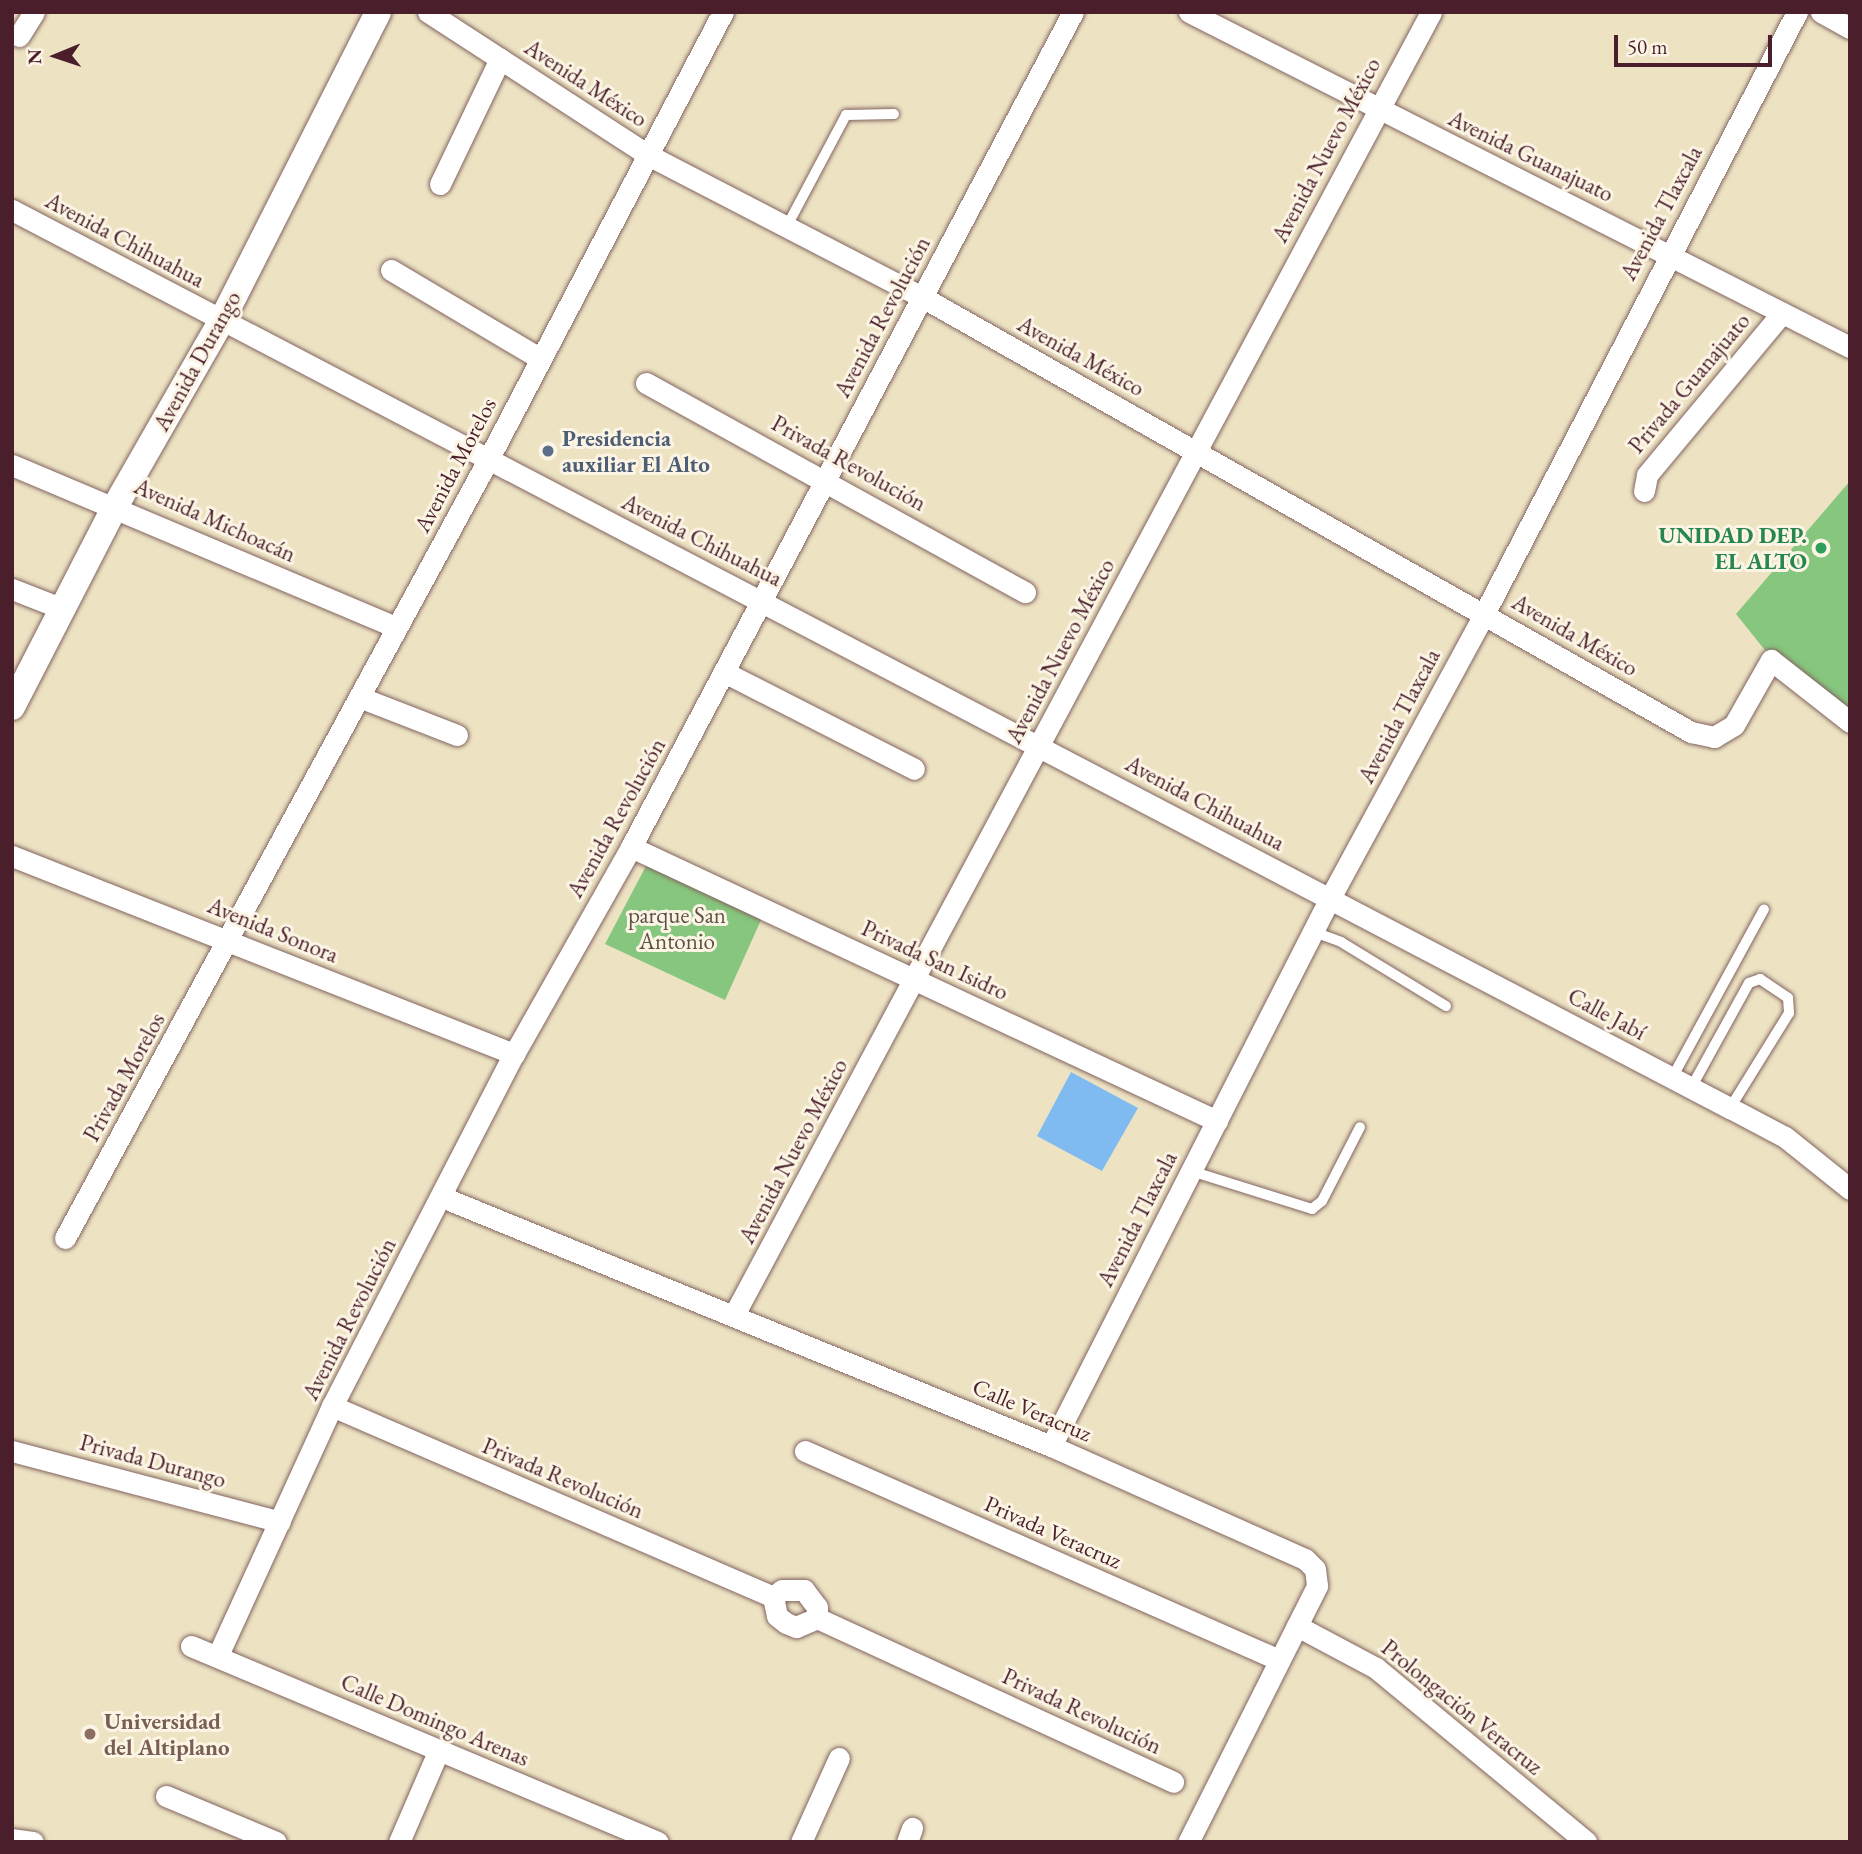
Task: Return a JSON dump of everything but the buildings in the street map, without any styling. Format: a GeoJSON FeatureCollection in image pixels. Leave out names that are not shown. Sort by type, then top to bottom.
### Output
{"type":"FeatureCollection","features":[{"type":"Feature","properties":{"kind":"street"},"geometry":{"type":"LineString","coordinates":[[19,36],[34,12]]}},
{"type":"Feature","properties":{"kind":"street","name":"Avenida Durango"},"geometry":{"type":"LineString","coordinates":[[12,707],[116,505],[220,322],[378,12]]}},
{"type":"Feature","properties":{"kind":"street","name":"Avenida México"},"geometry":{"type":"LineString","coordinates":[[428,12],[648,155],[922,296],[1691,732],[1714,737],[1734,725],[1771,660],[1850,722]]}},
{"type":"Feature","properties":{"kind":"street","name":"Avenida Morelos"},"geometry":{"type":"LineString","coordinates":[[230,941],[395,628],[489,458],[723,12]]}},
{"type":"Feature","properties":{"kind":"street","name":"Avenida Revolución"},"geometry":{"type":"LineString","coordinates":[[218,1655],[332,1406],[514,1054],[631,847],[763,601],[1073,12]]}},
{"type":"Feature","properties":{"kind":"street","name":"Avenida Guanajuato"},"geometry":{"type":"LineString","coordinates":[[1189,12],[1377,110],[1670,253],[1850,347]]}},
{"type":"Feature","properties":{"kind":"street","name":"Avenida Nuevo México"},"geometry":{"type":"LineString","coordinates":[[734,1313],[915,980],[1431,12]]}},
{"type":"Feature","properties":{"kind":"street","name":"Avenida Tlaxcala"},"geometry":{"type":"LineString","coordinates":[[1051,1446],[1330,898],[1484,614],[1797,12]]}},
{"type":"Feature","properties":{"kind":"street"},"geometry":{"type":"LineString","coordinates":[[1821,12],[1850,28]]}},
{"type":"Feature","properties":{"kind":"street"},"geometry":{"type":"LineString","coordinates":[[440,184],[500,59]]}},
{"type":"Feature","properties":{"kind":"street","name":"Avenida Chihuahua"},"geometry":{"type":"LineString","coordinates":[[12,210],[220,322],[489,458],[1330,898]]}},
{"type":"Feature","properties":{"kind":"street"},"geometry":{"type":"LineString","coordinates":[[391,270],[541,359]]}},
{"type":"Feature","properties":{"kind":"street","name":"Privada Guanajuato"},"geometry":{"type":"LineString","coordinates":[[1644,491],[1647,475],[1782,313]]}},
{"type":"Feature","properties":{"kind":"street","name":"Privada Revolución"},"geometry":{"type":"LineString","coordinates":[[646,383],[826,479],[1025,592]]}},
{"type":"Feature","properties":{"kind":"street","name":"Avenida Michoacán"},"geometry":{"type":"LineString","coordinates":[[12,465],[116,505],[395,628]]}},
{"type":"Feature","properties":{"kind":"street"},"geometry":{"type":"LineString","coordinates":[[12,589],[63,609]]}},
{"type":"Feature","properties":{"kind":"street"},"geometry":{"type":"LineString","coordinates":[[724,672],[914,769]]}},
{"type":"Feature","properties":{"kind":"street"},"geometry":{"type":"LineString","coordinates":[[359,697],[457,735]]}},
{"type":"Feature","properties":{"kind":"street","name":"Privada San Isidro"},"geometry":{"type":"LineString","coordinates":[[631,847],[1217,1121]]}},
{"type":"Feature","properties":{"kind":"street","name":"Avenida Sonora"},"geometry":{"type":"LineString","coordinates":[[12,856],[514,1054]]}},
{"type":"Feature","properties":{"kind":"street","name":"Calle Jabí"},"geometry":{"type":"LineString","coordinates":[[1330,898],[1785,1137],[1850,1189]]}},
{"type":"Feature","properties":{"kind":"street","name":"Privada Morelos"},"geometry":{"type":"LineString","coordinates":[[65,1238],[230,941]]}},
{"type":"Feature","properties":{"kind":"street","name":"Calle Veracruz"},"geometry":{"type":"LineString","coordinates":[[442,1197],[734,1313],[1051,1446],[1305,1559],[1315,1569],[1317,1586],[1188,1842]]}},
{"type":"Feature","properties":{"kind":"street","name":"Privada Revolución"},"geometry":{"type":"LineString","coordinates":[[332,1406],[774,1597]]}},
{"type":"Feature","properties":{"kind":"street","name":"Privada Durango"},"geometry":{"type":"LineString","coordinates":[[12,1451],[280,1522]]}},
{"type":"Feature","properties":{"kind":"street","name":"Privada Veracruz"},"geometry":{"type":"LineString","coordinates":[[805,1451],[1279,1660]]}},
{"type":"Feature","properties":{"kind":"street"},"geometry":{"type":"LineString","coordinates":[[793,1587],[804,1590],[817,1607],[817,1618],[796,1627],[786,1623],[777,1616],[774,1597],[793,1587]]}},
{"type":"Feature","properties":{"kind":"street","name":"Privada Revolución"},"geometry":{"type":"LineString","coordinates":[[817,1618],[1173,1782]]}},
{"type":"Feature","properties":{"kind":"street","name":"Prolongación Veracruz"},"geometry":{"type":"LineString","coordinates":[[1297,1626],[1376,1668],[1586,1842]]}},
{"type":"Feature","properties":{"kind":"street","name":"Calle Domingo Arenas"},"geometry":{"type":"LineString","coordinates":[[191,1646],[218,1655],[438,1752],[658,1842]]}},
{"type":"Feature","properties":{"kind":"street"},"geometry":{"type":"LineString","coordinates":[[399,1842],[438,1752]]}},
{"type":"Feature","properties":{"kind":"street"},"geometry":{"type":"LineString","coordinates":[[801,1842],[839,1758]]}},
{"type":"Feature","properties":{"kind":"street"},"geometry":{"type":"LineString","coordinates":[[166,1796],[276,1842]]}},
{"type":"Feature","properties":{"kind":"street"},"geometry":{"type":"LineString","coordinates":[[12,1839],[33,1842]]}},
{"type":"Feature","properties":{"kind":"lane"},"geometry":{"type":"LineString","coordinates":[[787,226],[846,115],[894,114]]}},
{"type":"Feature","properties":{"kind":"lane"},"geometry":{"type":"LineString","coordinates":[[1672,1078],[1764,909]]}},
{"type":"Feature","properties":{"kind":"lane"},"geometry":{"type":"LineString","coordinates":[[1314,932],[1340,942],[1446,1006]]}},
{"type":"Feature","properties":{"kind":"lane"},"geometry":{"type":"LineString","coordinates":[[1691,1088],[1749,983],[1760,979],[1788,998],[1789,1013],[1730,1108]]}},
{"type":"Feature","properties":{"kind":"lane"},"geometry":{"type":"LineString","coordinates":[[1191,1171],[1312,1209],[1322,1201],[1360,1127]]}},
{"type":"Feature","properties":{"kind":"green space","name":"UNIDAD DEP. EL ALTO"},"geometry":{"type":"Polygon","coordinates":[[[1850,481],[1850,719],[1772,659],[1736,614],[1850,481]]]}},
{"type":"Feature","properties":{"kind":"green space","name":"parque San Antonio"},"geometry":{"type":"Polygon","coordinates":[[[647,864],[761,920],[725,1000],[605,944],[647,864]]]}},
{"type":"Feature","properties":{"kind":"water"},"geometry":{"type":"Polygon","coordinates":[[[1071,1072],[1138,1108],[1102,1171],[1037,1136],[1071,1072]]]}},
{"type":"Feature","properties":{"kind":"place","name":"Presidencia auxiliar El Alto"},"geometry":{"type":"Point","coordinates":[548,451]}},
{"type":"Feature","properties":{"kind":"place","name":"UNIDAD DEP. EL ALTO"},"geometry":{"type":"Point","coordinates":[1821,548]}},
{"type":"Feature","properties":{"kind":"place","name":"Universidad del Altiplano"},"geometry":{"type":"Point","coordinates":[90,1734]}}]}
